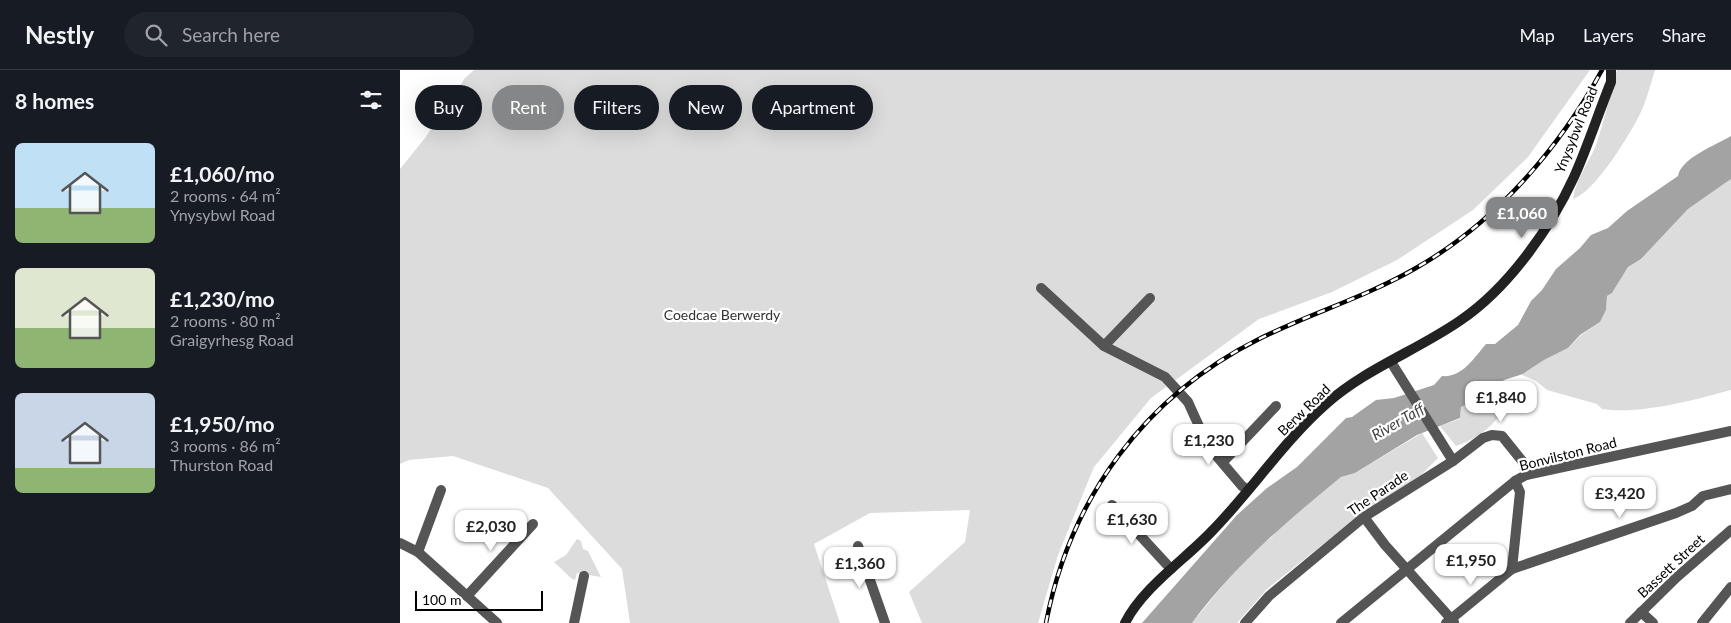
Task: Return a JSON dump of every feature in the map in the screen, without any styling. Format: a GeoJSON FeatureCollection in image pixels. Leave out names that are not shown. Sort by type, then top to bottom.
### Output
{"type":"FeatureCollection","features":[{"type":"Feature","properties":{"kind":"main road","name":"Ynysybwl Road"},"geometry":{"type":"LineString","coordinates":[[1394,366],[1487,300],[1518,267],[1574,177],[1611,82],[1611,70]]}},
{"type":"Feature","properties":{"kind":"main road","name":"Berw Road"},"geometry":{"type":"LineString","coordinates":[[1126,623],[1144,598],[1171,569],[1213,531],[1326,404],[1350,387],[1394,366]]}},
{"type":"Feature","properties":{"kind":"street"},"geometry":{"type":"LineString","coordinates":[[1041,288],[1104,346],[1165,377],[1188,402],[1208,446],[1242,486],[1248,490]]}},
{"type":"Feature","properties":{"kind":"street"},"geometry":{"type":"LineString","coordinates":[[1104,346],[1150,298]]}},
{"type":"Feature","properties":{"kind":"street"},"geometry":{"type":"LineString","coordinates":[[1394,366],[1452,461]]}},
{"type":"Feature","properties":{"kind":"street"},"geometry":{"type":"LineString","coordinates":[[1223,462],[1276,406]]}},
{"type":"Feature","properties":{"kind":"street","name":"Bonvilston Road"},"geometry":{"type":"LineString","coordinates":[[1340,623],[1516,481],[1526,475],[1731,432]]}},
{"type":"Feature","properties":{"kind":"street","name":"The Parade"},"geometry":{"type":"LineString","coordinates":[[1245,623],[1269,596],[1364,518],[1452,461],[1483,438],[1492,435],[1502,436],[1519,456],[1526,475]]}},
{"type":"Feature","properties":{"kind":"street"},"geometry":{"type":"LineString","coordinates":[[1512,569],[1520,492],[1516,481]]}},
{"type":"Feature","properties":{"kind":"street"},"geometry":{"type":"LineString","coordinates":[[418,552],[441,490]]}},
{"type":"Feature","properties":{"kind":"street"},"geometry":{"type":"LineString","coordinates":[[1364,518],[1451,621],[1512,569],[1676,513],[1692,506],[1703,496],[1731,490]]}},
{"type":"Feature","properties":{"kind":"street"},"geometry":{"type":"LineString","coordinates":[[1112,505],[1171,569]]}},
{"type":"Feature","properties":{"kind":"street"},"geometry":{"type":"LineString","coordinates":[[467,596],[534,524]]}},
{"type":"Feature","properties":{"kind":"street","name":"Bassett Street"},"geometry":{"type":"LineString","coordinates":[[1630,623],[1677,576],[1731,530]]}},
{"type":"Feature","properties":{"kind":"street"},"geometry":{"type":"LineString","coordinates":[[400,543],[418,552],[497,623]]}},
{"type":"Feature","properties":{"kind":"street"},"geometry":{"type":"LineString","coordinates":[[858,546],[885,623]]}},
{"type":"Feature","properties":{"kind":"street"},"geometry":{"type":"LineString","coordinates":[[574,623],[584,576]]}},
{"type":"Feature","properties":{"kind":"street"},"geometry":{"type":"LineString","coordinates":[[1702,623],[1731,587]]}},
{"type":"Feature","properties":{"kind":"street"},"geometry":{"type":"LineString","coordinates":[[1641,612],[1653,623]]}},
{"type":"Feature","properties":{"kind":"green space","name":"Coedcae Berwerdy"},"geometry":{"type":"Polygon","coordinates":[[[474,70],[1590,70],[1528,157],[1473,210],[1397,260],[1332,292],[1259,319],[1151,398],[1094,467],[1058,555],[1038,623],[922,623],[909,592],[965,542],[970,510],[870,513],[814,544],[840,623],[630,623],[622,569],[548,488],[453,456],[409,460],[400,464],[400,169],[430,130],[482,130],[482,85],[460,85],[474,70]]]}},
{"type":"Feature","properties":{"kind":"green space"},"geometry":{"type":"Polygon","coordinates":[[[1617,70],[1655,70],[1648,94],[1627,138],[1600,176],[1581,195],[1573,199],[1579,178],[1596,145],[1617,70]]]}},
{"type":"Feature","properties":{"kind":"green space"},"geometry":{"type":"Polygon","coordinates":[[[1731,179],[1731,390],[1667,406],[1633,410],[1602,409],[1597,404],[1547,390],[1536,381],[1522,375],[1544,360],[1568,348],[1580,336],[1600,322],[1606,310],[1607,296],[1612,293],[1628,267],[1641,259],[1688,209],[1731,179]]]}},
{"type":"Feature","properties":{"kind":"green space"},"geometry":{"type":"Polygon","coordinates":[[[1504,380],[1516,391],[1505,409],[1483,432],[1475,438],[1456,446],[1440,426],[1460,419],[1461,407],[1476,400],[1504,380]]]}},
{"type":"Feature","properties":{"kind":"green space"},"geometry":{"type":"Polygon","coordinates":[[[1422,433],[1438,458],[1417,479],[1361,514],[1267,589],[1237,623],[1192,623],[1229,578],[1283,524],[1341,477],[1355,473],[1422,433]]]}},
{"type":"Feature","properties":{"kind":"green space"},"geometry":{"type":"Polygon","coordinates":[[[577,539],[581,541],[583,549],[588,551],[601,577],[577,573],[575,580],[554,562],[566,555],[577,539]]]}},
{"type":"Feature","properties":{"kind":"water","name":"River Taff"},"geometry":{"type":"Polygon","coordinates":[[[1731,136],[1731,179],[1688,209],[1641,259],[1628,267],[1612,293],[1607,296],[1606,310],[1600,322],[1580,335],[1568,348],[1544,360],[1523,374],[1504,380],[1476,400],[1461,407],[1460,418],[1417,435],[1355,473],[1341,477],[1301,510],[1243,563],[1192,623],[1142,623],[1237,515],[1267,488],[1297,467],[1346,418],[1352,417],[1376,400],[1394,398],[1434,385],[1442,376],[1456,374],[1462,370],[1486,344],[1495,344],[1518,325],[1531,301],[1542,290],[1556,269],[1580,248],[1591,235],[1608,228],[1627,211],[1678,176],[1685,163],[1692,158],[1731,136]]]}},
{"type":"Feature","properties":{"kind":"railway"},"geometry":{"type":"LineString","coordinates":[[1046,623],[1057,577],[1073,534],[1094,493],[1119,456],[1148,421],[1181,390],[1218,362],[1259,339],[1397,278],[1445,250],[1472,229],[1523,182],[1566,128],[1602,70]]}}]}
